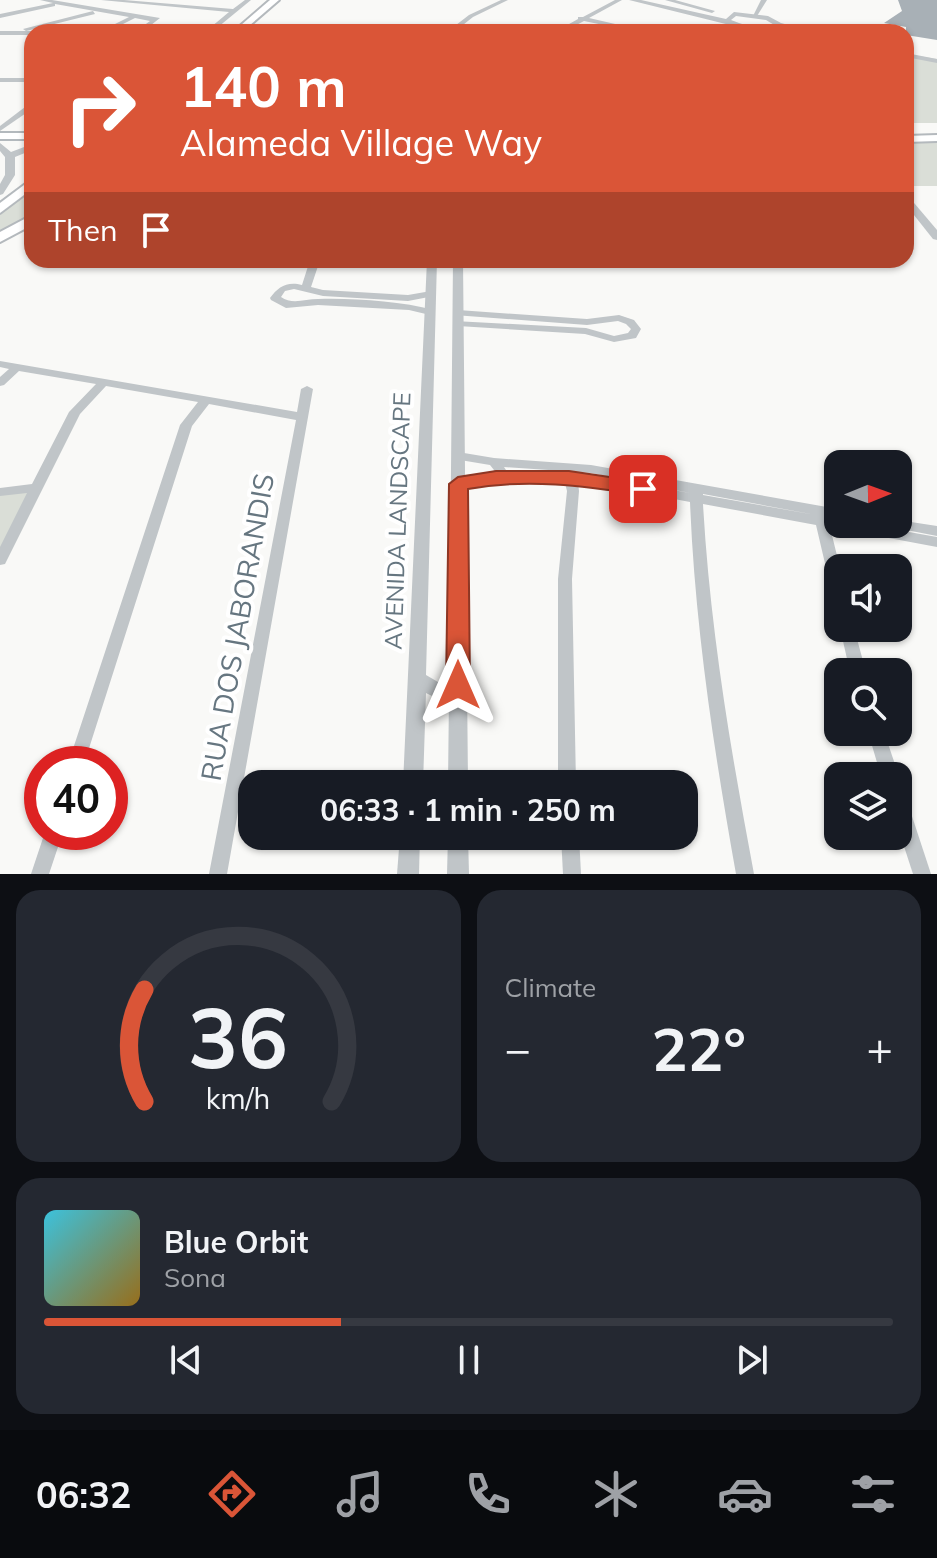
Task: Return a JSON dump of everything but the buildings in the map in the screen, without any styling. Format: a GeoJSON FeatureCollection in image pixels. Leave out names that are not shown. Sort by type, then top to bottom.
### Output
{"type":"FeatureCollection","features":[{"type":"Feature","properties":{"kind":"main road"},"geometry":{"type":"LineString","coordinates":[[246,24],[275,0]]}},
{"type":"Feature","properties":{"kind":"main road"},"geometry":{"type":"LineString","coordinates":[[914,129],[937,129]]}},
{"type":"Feature","properties":{"kind":"main road"},"geometry":{"type":"LineString","coordinates":[[0,136],[24,138]]}},
{"type":"Feature","properties":{"kind":"main road"},"geometry":{"type":"LineString","coordinates":[[914,139],[937,138]]}},
{"type":"Feature","properties":{"kind":"main road"},"geometry":{"type":"LineString","coordinates":[[0,146],[24,141]]}},
{"type":"Feature","properties":{"kind":"main road"},"geometry":{"type":"LineString","coordinates":[[0,209],[24,193]]}},
{"type":"Feature","properties":{"kind":"main road"},"geometry":{"type":"LineString","coordinates":[[0,238],[24,224]]}},
{"type":"Feature","properties":{"kind":"street"},"geometry":{"type":"LineString","coordinates":[[43,0],[100,12],[157,19]]}},
{"type":"Feature","properties":{"kind":"street"},"geometry":{"type":"LineString","coordinates":[[104,0],[234,11]]}},
{"type":"Feature","properties":{"kind":"street"},"geometry":{"type":"LineString","coordinates":[[150,24],[170,4],[182,0]]}},
{"type":"Feature","properties":{"kind":"street"},"geometry":{"type":"LineString","coordinates":[[218,24],[248,0]]}},
{"type":"Feature","properties":{"kind":"street"},"geometry":{"type":"LineString","coordinates":[[460,24],[505,0]]}},
{"type":"Feature","properties":{"kind":"street"},"geometry":{"type":"LineString","coordinates":[[571,24],[619,0]]}},
{"type":"Feature","properties":{"kind":"street"},"geometry":{"type":"LineString","coordinates":[[632,0],[735,24]]}},
{"type":"Feature","properties":{"kind":"street"},"geometry":{"type":"LineString","coordinates":[[654,0],[712,11],[750,12],[770,24]]}},
{"type":"Feature","properties":{"kind":"street"},"geometry":{"type":"LineString","coordinates":[[668,0],[712,11]]}},
{"type":"Feature","properties":{"kind":"street"},"geometry":{"type":"LineString","coordinates":[[727,21],[729,16],[750,12],[764,0]]}},
{"type":"Feature","properties":{"kind":"street"},"geometry":{"type":"LineString","coordinates":[[0,16],[56,4]]}},
{"type":"Feature","properties":{"kind":"street"},"geometry":{"type":"LineString","coordinates":[[55,24],[100,12]]}},
{"type":"Feature","properties":{"kind":"street"},"geometry":{"type":"LineString","coordinates":[[118,24],[132,16]]}},
{"type":"Feature","properties":{"kind":"street"},"geometry":{"type":"LineString","coordinates":[[580,18],[609,24]]}},
{"type":"Feature","properties":{"kind":"street"},"geometry":{"type":"LineString","coordinates":[[0,33],[24,31]]}},
{"type":"Feature","properties":{"kind":"street"},"geometry":{"type":"LineString","coordinates":[[914,55],[937,59]]}},
{"type":"Feature","properties":{"kind":"street"},"geometry":{"type":"LineString","coordinates":[[0,80],[24,80]]}},
{"type":"Feature","properties":{"kind":"street"},"geometry":{"type":"LineString","coordinates":[[0,129],[24,112]]}},
{"type":"Feature","properties":{"kind":"street"},"geometry":{"type":"LineString","coordinates":[[10,156],[24,145]]}},
{"type":"Feature","properties":{"kind":"street"},"geometry":{"type":"LineString","coordinates":[[0,146],[10,156],[10,175],[0,192]]}},
{"type":"Feature","properties":{"kind":"street"},"geometry":{"type":"LineString","coordinates":[[914,209],[937,237]]}},
{"type":"Feature","properties":{"kind":"street"},"geometry":{"type":"LineString","coordinates":[[306,287],[312,268]]}},
{"type":"Feature","properties":{"kind":"street","name":"AVENIDA LANDSCAPE"},"geometry":{"type":"LineString","coordinates":[[414,770],[432,268]]}},
{"type":"Feature","properties":{"kind":"street"},"geometry":{"type":"LineString","coordinates":[[458,268],[458,770]]}},
{"type":"Feature","properties":{"kind":"street"},"geometry":{"type":"LineString","coordinates":[[431,294],[416,298],[369,300],[312,302],[286,305],[275,298],[282,289],[306,287],[323,293],[369,300],[409,307],[458,318],[587,322],[619,318],[630,322],[636,329],[632,336],[614,339],[586,331],[510,321]]}},
{"type":"Feature","properties":{"kind":"street"},"geometry":{"type":"LineString","coordinates":[[0,364],[302,417]]}},
{"type":"Feature","properties":{"kind":"street"},"geometry":{"type":"LineString","coordinates":[[0,383],[17,367]]}},
{"type":"Feature","properties":{"kind":"street"},"geometry":{"type":"LineString","coordinates":[[0,560],[75,412],[104,382]]}},
{"type":"Feature","properties":{"kind":"street","name":"RUA DOS JABORANDIS"},"geometry":{"type":"LineString","coordinates":[[218,874],[307,389]]}},
{"type":"Feature","properties":{"kind":"street"},"geometry":{"type":"LineString","coordinates":[[82,746],[186,425],[206,400]]}},
{"type":"Feature","properties":{"kind":"street"},"geometry":{"type":"LineString","coordinates":[[458,456],[696,493],[937,542]]}},
{"type":"Feature","properties":{"kind":"street"},"geometry":{"type":"LineString","coordinates":[[494,462],[500,470],[496,477]]}},
{"type":"Feature","properties":{"kind":"street"},"geometry":{"type":"LineString","coordinates":[[458,484],[496,477],[568,472]]}},
{"type":"Feature","properties":{"kind":"street"},"geometry":{"type":"LineString","coordinates":[[567,770],[565,579],[573,491],[568,472]]}},
{"type":"Feature","properties":{"kind":"street"},"geometry":{"type":"LineString","coordinates":[[0,492],[35,488]]}},
{"type":"Feature","properties":{"kind":"street"},"geometry":{"type":"LineString","coordinates":[[696,493],[714,680],[745,874]]}},
{"type":"Feature","properties":{"kind":"street"},"geometry":{"type":"LineString","coordinates":[[821,516],[830,554]]}},
{"type":"Feature","properties":{"kind":"street"},"geometry":{"type":"LineString","coordinates":[[912,527],[937,531]]}},
{"type":"Feature","properties":{"kind":"street"},"geometry":{"type":"LineString","coordinates":[[418,680],[432,689],[458,685]]}},
{"type":"Feature","properties":{"kind":"street"},"geometry":{"type":"LineString","coordinates":[[912,844],[922,874]]}},
{"type":"Feature","properties":{"kind":"street"},"geometry":{"type":"LineString","coordinates":[[40,874],[48,850]]}},
{"type":"Feature","properties":{"kind":"street"},"geometry":{"type":"LineString","coordinates":[[408,874],[409,850]]}},
{"type":"Feature","properties":{"kind":"street"},"geometry":{"type":"LineString","coordinates":[[458,850],[458,874]]}},
{"type":"Feature","properties":{"kind":"street"},"geometry":{"type":"LineString","coordinates":[[571,850],[572,874]]}},
{"type":"Feature","properties":{"kind":"shaded area"},"geometry":{"type":"Polygon","coordinates":[[[914,55],[937,59],[937,123],[914,123],[914,55]]]}},
{"type":"Feature","properties":{"kind":"shaded area"},"geometry":{"type":"Polygon","coordinates":[[[914,141],[937,141],[937,186],[914,186],[914,141]]]}},
{"type":"Feature","properties":{"kind":"shaded area"},"geometry":{"type":"Polygon","coordinates":[[[24,190],[24,224],[0,237],[0,209],[24,190]]]}},
{"type":"Feature","properties":{"kind":"shaded area"},"geometry":{"type":"Polygon","coordinates":[[[35,488],[0,560],[0,492],[35,488]]]}},
{"type":"Feature","properties":{"kind":"route"},"geometry":{"type":"LineString","coordinates":[[458,685],[458,484],[496,477],[569,477],[643,489]]}}]}
